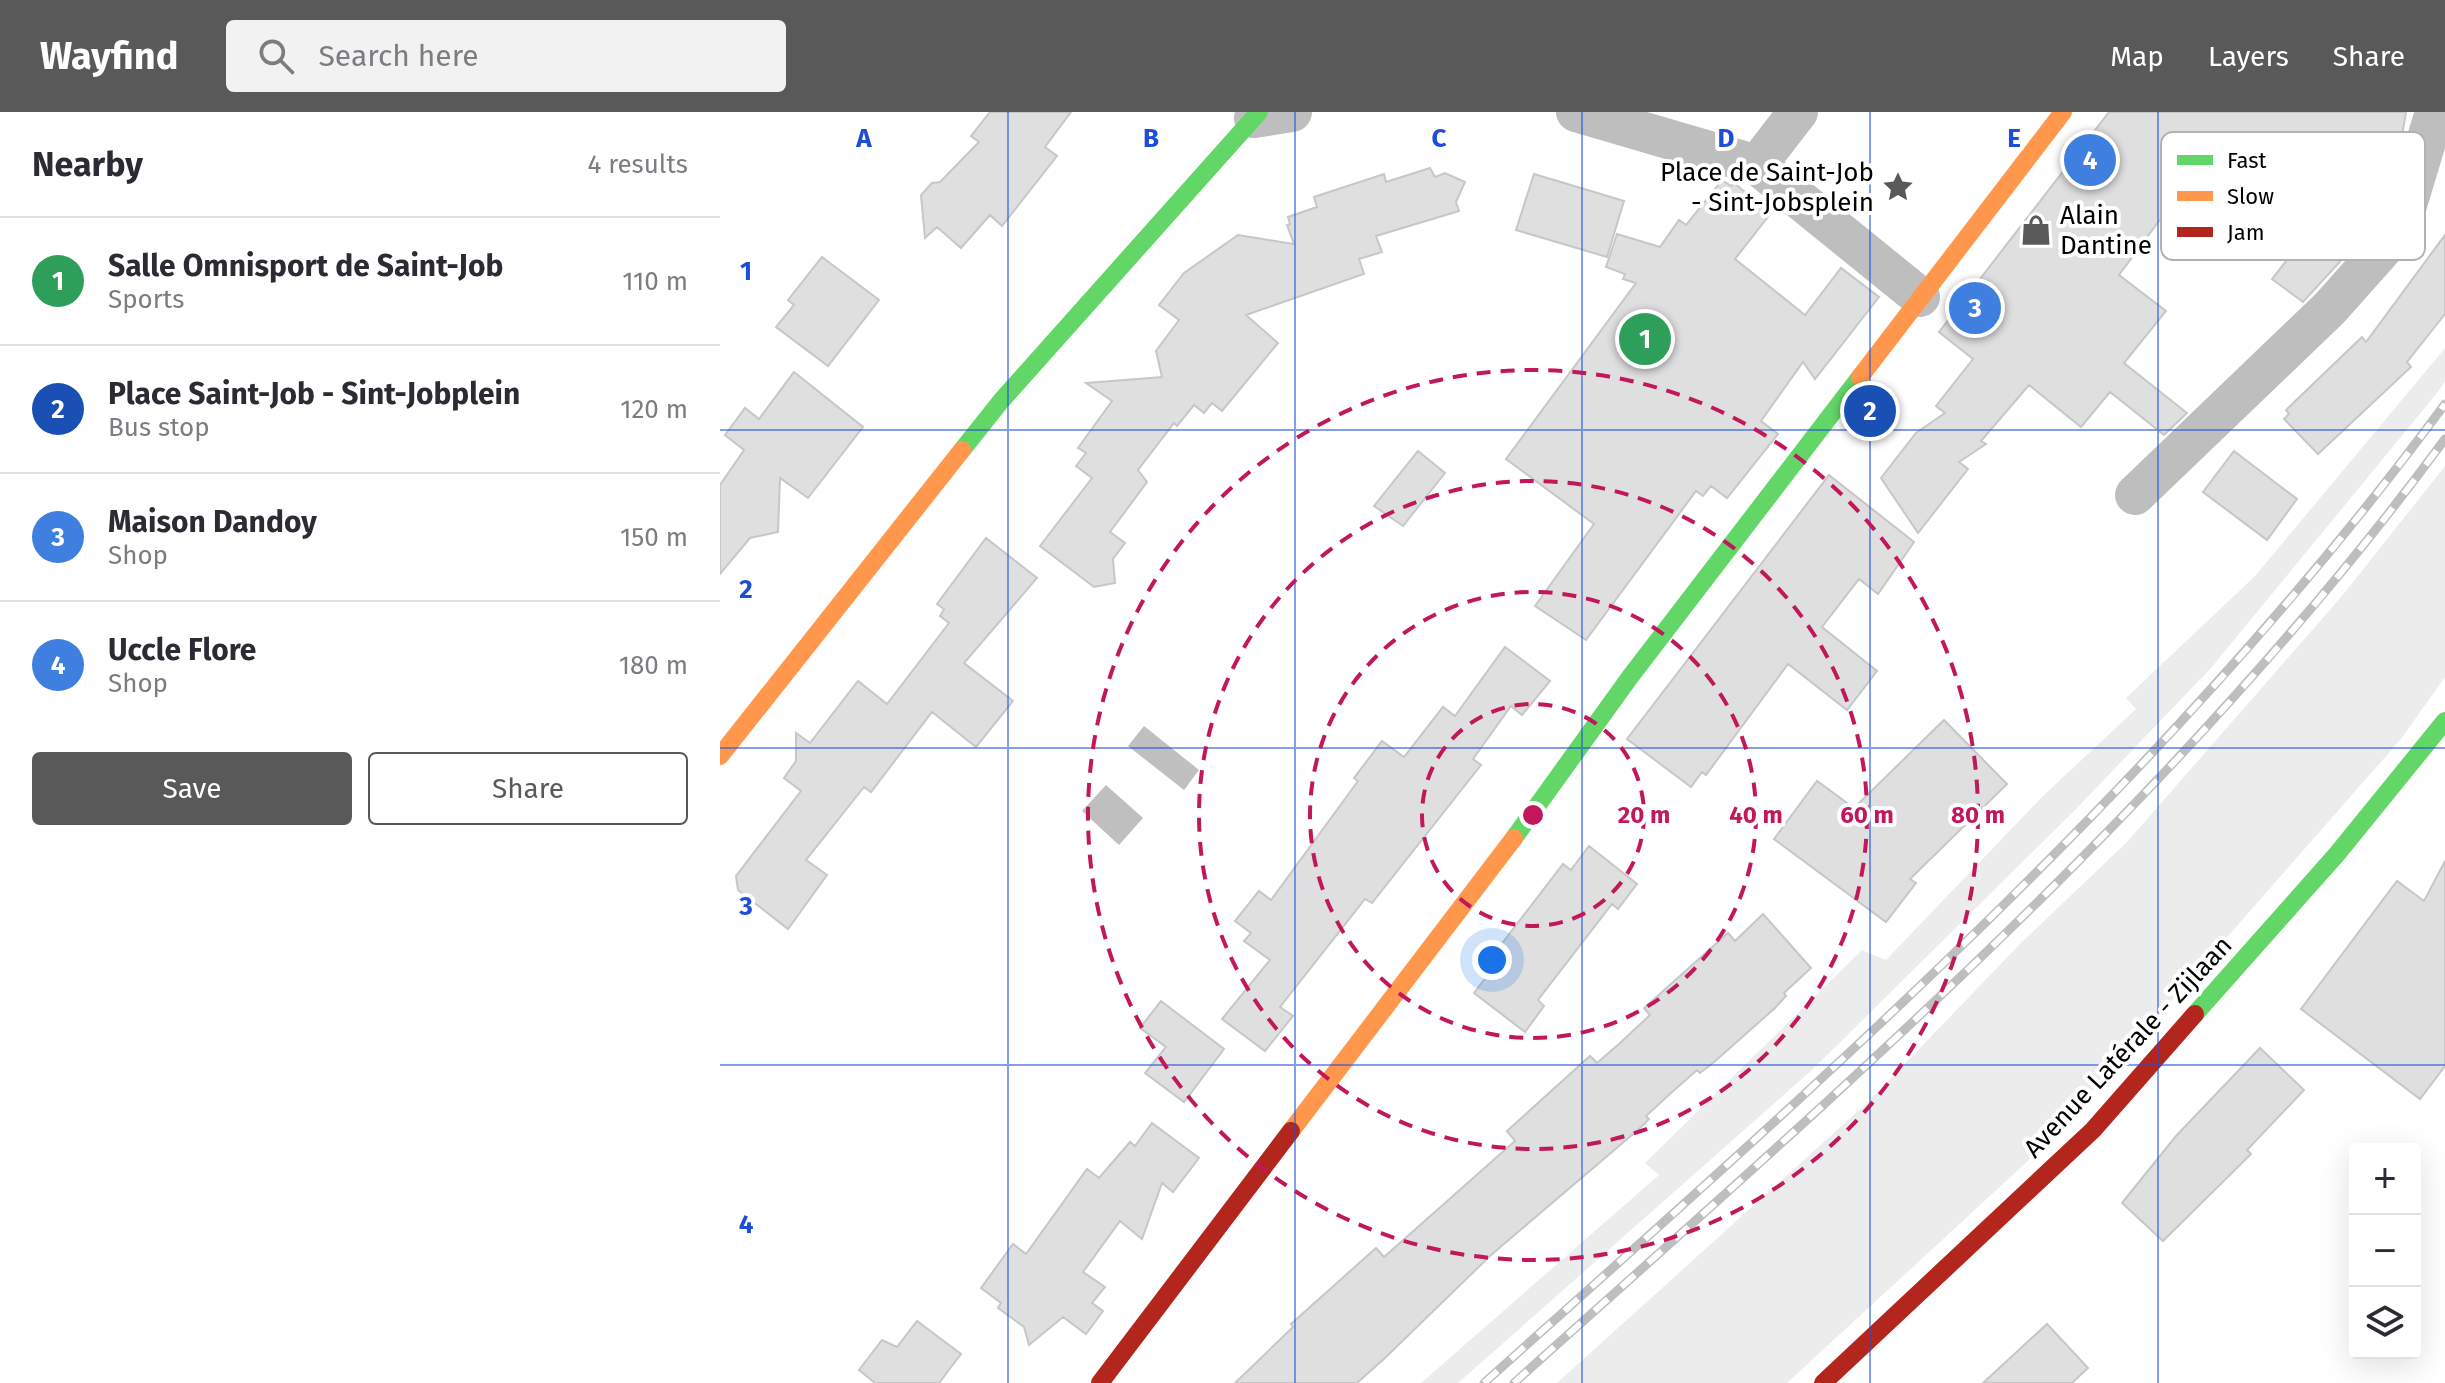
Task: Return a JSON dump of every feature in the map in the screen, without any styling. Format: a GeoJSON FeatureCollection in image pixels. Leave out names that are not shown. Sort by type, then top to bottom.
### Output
{"type":"FeatureCollection","features":[{"type":"Feature","properties":{"kind":"street"},"geometry":{"type":"LineString","coordinates":[[1576,112],[1757,165],[1920,297]]}},
{"type":"Feature","properties":{"kind":"street"},"geometry":{"type":"LineString","coordinates":[[1757,165],[1798,112]]}},
{"type":"Feature","properties":{"kind":"street"},"geometry":{"type":"LineString","coordinates":[[1100,1383],[2063,112]]}},
{"type":"Feature","properties":{"kind":"street"},"geometry":{"type":"LineString","coordinates":[[2425,145],[2435,112]]}},
{"type":"Feature","properties":{"kind":"street"},"geometry":{"type":"LineString","coordinates":[[720,756],[1001,401],[1268,114]]}},
{"type":"Feature","properties":{"kind":"street"},"geometry":{"type":"LineString","coordinates":[[2135,495],[2330,308],[2373,260]]}},
{"type":"Feature","properties":{"kind":"street","name":"Avenue Latérale - Zijlaan"},"geometry":{"type":"LineString","coordinates":[[1823,1383],[1969,1250],[2093,1130],[2337,854],[2445,721]]}},
{"type":"Feature","properties":{"kind":"shaded area"},"geometry":{"type":"Polygon","coordinates":[[[2445,348],[2445,381],[2437,393],[2211,668],[2076,809],[1812,1070],[1458,1383],[1421,1383],[1659,1175],[1645,1163],[1862,950],[1886,960],[2042,797],[2136,709],[2126,698],[2255,576],[2445,348]]]}},
{"type":"Feature","properties":{"kind":"shaded area"},"geometry":{"type":"Polygon","coordinates":[[[2445,466],[2445,677],[2401,739],[2043,1147],[1787,1383],[1557,1383],[1867,1103],[2020,944],[2127,842],[2342,596],[2445,466]]]}},
{"type":"Feature","properties":{"kind":"shaded area"},"geometry":{"type":"Polygon","coordinates":[[[1144,726],[1199,770],[1184,790],[1128,746],[1144,726]]]}},
{"type":"Feature","properties":{"kind":"shaded area"},"geometry":{"type":"Polygon","coordinates":[[[1106,785],[1143,818],[1119,845],[1082,811],[1106,785]]]}},
{"type":"Feature","properties":{"kind":"building"},"geometry":{"type":"Polygon","coordinates":[[[990,112],[1071,112],[1045,147],[1057,156],[1002,226],[990,215],[961,248],[937,227],[925,238],[921,195],[932,183],[940,182],[979,142],[971,136],[990,112]]]}},
{"type":"Feature","properties":{"kind":"building"},"geometry":{"type":"Polygon","coordinates":[[[2109,112],[2406,112],[2403,132],[2161,132],[2161,218],[2119,275],[2166,311],[2124,363],[2187,413],[2164,435],[2110,392],[2081,427],[2029,385],[1981,441],[1986,444],[1959,462],[1968,469],[1918,533],[1881,478],[1916,433],[1945,413],[1936,406],[1973,359],[1939,332],[2109,112]]]}},
{"type":"Feature","properties":{"kind":"building"},"geometry":{"type":"Polygon","coordinates":[[[1430,168],[1435,177],[1445,173],[1465,182],[1456,202],[1459,211],[1376,236],[1382,252],[1359,259],[1364,274],[1246,315],[1278,343],[1222,411],[1212,403],[1204,413],[1194,405],[1177,426],[1174,423],[1138,470],[1147,482],[1110,532],[1125,543],[1113,559],[1115,583],[1094,587],[1040,546],[1092,478],[1076,466],[1086,453],[1078,448],[1112,401],[1086,383],[1162,377],[1156,351],[1179,320],[1159,305],[1184,273],[1238,235],[1294,244],[1287,225],[1290,224],[1288,217],[1317,207],[1314,197],[1384,174],[1386,182],[1430,168]]]}},
{"type":"Feature","properties":{"kind":"building"},"geometry":{"type":"Polygon","coordinates":[[[1534,174],[1624,201],[1607,257],[1516,230],[1534,174]]]}},
{"type":"Feature","properties":{"kind":"building"},"geometry":{"type":"Polygon","coordinates":[[[1722,180],[1731,186],[1734,183],[1771,213],[1735,259],[1805,315],[1841,268],[1879,297],[1815,379],[1803,362],[1761,421],[1778,434],[1727,498],[1711,486],[1703,496],[1696,491],[1586,640],[1535,606],[1594,524],[1506,459],[1636,283],[1623,279],[1625,274],[1606,267],[1617,234],[1660,247],[1679,220],[1686,225],[1722,180]]]}},
{"type":"Feature","properties":{"kind":"building"},"geometry":{"type":"Polygon","coordinates":[[[2445,235],[2445,314],[2407,362],[2411,367],[2318,454],[2284,419],[2289,414],[2286,410],[2362,337],[2366,342],[2445,235]]]}},
{"type":"Feature","properties":{"kind":"building"},"geometry":{"type":"Polygon","coordinates":[[[822,257],[879,300],[828,366],[776,327],[794,305],[788,300],[822,257]]]}},
{"type":"Feature","properties":{"kind":"building"},"geometry":{"type":"Polygon","coordinates":[[[2287,260],[2341,260],[2303,302],[2272,279],[2287,260]]]}},
{"type":"Feature","properties":{"kind":"building"},"geometry":{"type":"Polygon","coordinates":[[[794,372],[863,427],[808,498],[780,478],[778,532],[750,538],[720,574],[720,485],[744,450],[725,435],[745,408],[759,419],[794,372]]]}},
{"type":"Feature","properties":{"kind":"building"},"geometry":{"type":"Polygon","coordinates":[[[1418,451],[1445,473],[1403,526],[1374,506],[1418,451]]]}},
{"type":"Feature","properties":{"kind":"building"},"geometry":{"type":"Polygon","coordinates":[[[2234,451],[2297,499],[2267,540],[2203,492],[2234,451]]]}},
{"type":"Feature","properties":{"kind":"building"},"geometry":{"type":"Polygon","coordinates":[[[1829,475],[1914,542],[1878,594],[1859,579],[1822,627],[1877,671],[1847,710],[1788,664],[1706,775],[1702,772],[1691,787],[1627,739],[1829,475]]]}},
{"type":"Feature","properties":{"kind":"building"},"geometry":{"type":"Polygon","coordinates":[[[986,538],[1037,578],[964,663],[1013,701],[976,747],[932,712],[871,792],[864,787],[806,860],[827,875],[788,929],[738,890],[736,876],[801,791],[784,778],[796,761],[796,733],[810,743],[858,681],[887,704],[949,623],[940,616],[944,609],[937,604],[986,538]]]}},
{"type":"Feature","properties":{"kind":"building"},"geometry":{"type":"Polygon","coordinates":[[[1505,647],[1550,681],[1522,715],[1511,706],[1473,759],[1481,765],[1372,903],[1365,899],[1280,1007],[1293,1016],[1265,1051],[1222,1019],[1270,960],[1244,941],[1251,933],[1235,921],[1259,891],[1271,900],[1358,781],[1354,778],[1382,741],[1404,757],[1443,707],[1455,716],[1505,647]]]}},
{"type":"Feature","properties":{"kind":"building"},"geometry":{"type":"Polygon","coordinates":[[[1944,720],[2007,784],[1910,879],[1916,883],[1886,922],[1774,839],[1817,781],[1854,808],[1944,720]]]}},
{"type":"Feature","properties":{"kind":"building"},"geometry":{"type":"Polygon","coordinates":[[[1589,846],[1637,884],[1618,909],[1612,904],[1538,1000],[1544,1006],[1525,1032],[1474,993],[1493,968],[1487,963],[1563,864],[1571,870],[1589,846]]]}},
{"type":"Feature","properties":{"kind":"building"},"geometry":{"type":"Polygon","coordinates":[[[2445,861],[2445,1066],[2420,1099],[2301,1009],[2397,881],[2424,901],[2445,861]]]}},
{"type":"Feature","properties":{"kind":"building"},"geometry":{"type":"Polygon","coordinates":[[[1763,914],[1811,968],[1784,993],[1786,996],[1775,1008],[1713,1063],[1700,1073],[1697,1070],[1671,1093],[1646,1116],[1649,1119],[1639,1129],[1491,1255],[1357,1383],[1235,1383],[1293,1327],[1291,1324],[1376,1248],[1384,1257],[1515,1141],[1507,1131],[1590,1056],[1597,1063],[1619,1044],[1650,1015],[1644,1008],[1728,933],[1735,941],[1763,914]]]}},
{"type":"Feature","properties":{"kind":"building"},"geometry":{"type":"Polygon","coordinates":[[[1161,1001],[1224,1049],[1184,1102],[1145,1073],[1166,1047],[1140,1028],[1161,1001]]]}},
{"type":"Feature","properties":{"kind":"building"},"geometry":{"type":"Polygon","coordinates":[[[2260,1048],[2304,1090],[2247,1150],[2251,1154],[2163,1241],[2122,1203],[2176,1136],[2260,1048]]]}},
{"type":"Feature","properties":{"kind":"building"},"geometry":{"type":"Polygon","coordinates":[[[1152,1123],[1199,1158],[1173,1192],[1162,1183],[1142,1239],[1120,1221],[1083,1272],[1105,1287],[1092,1303],[1103,1311],[1086,1334],[1063,1317],[1029,1345],[1024,1327],[998,1308],[1001,1303],[981,1288],[1013,1244],[1026,1254],[1087,1169],[1099,1178],[1130,1142],[1135,1146],[1152,1123]]]}},
{"type":"Feature","properties":{"kind":"building"},"geometry":{"type":"Polygon","coordinates":[[[917,1321],[961,1354],[939,1383],[875,1383],[859,1370],[882,1340],[897,1347],[917,1321]]]}},
{"type":"Feature","properties":{"kind":"building"},"geometry":{"type":"Polygon","coordinates":[[[2047,1324],[2088,1368],[2072,1383],[1983,1383],[2047,1324]]]}},
{"type":"Feature","properties":{"kind":"railway"},"geometry":{"type":"LineString","coordinates":[[1484,1383],[1866,1037],[2111,796],[2228,670],[2340,540],[2445,404]]}},
{"type":"Feature","properties":{"kind":"railway"},"geometry":{"type":"LineString","coordinates":[[1514,1383],[1884,1049],[2122,817],[2235,696],[2343,570],[2445,439]]}},
{"type":"Feature","properties":{"kind":"traffic: fast"},"geometry":{"type":"LineString","coordinates":[[962,450],[1001,401],[1259,112]]}},
{"type":"Feature","properties":{"kind":"traffic: fast"},"geometry":{"type":"LineString","coordinates":[[1514,838],[1630,677],[1860,377]]}},
{"type":"Feature","properties":{"kind":"traffic: fast"},"geometry":{"type":"LineString","coordinates":[[2195,1014],[2337,854],[2445,721]]}},
{"type":"Feature","properties":{"kind":"traffic: slow"},"geometry":{"type":"LineString","coordinates":[[1860,377],[2063,112]]}},
{"type":"Feature","properties":{"kind":"traffic: slow"},"geometry":{"type":"LineString","coordinates":[[720,756],[962,450]]}},
{"type":"Feature","properties":{"kind":"traffic: slow"},"geometry":{"type":"LineString","coordinates":[[1291,1131],[1514,838]]}},
{"type":"Feature","properties":{"kind":"traffic: jam"},"geometry":{"type":"LineString","coordinates":[[1823,1383],[2093,1130],[2195,1014]]}},
{"type":"Feature","properties":{"kind":"traffic: jam"},"geometry":{"type":"LineString","coordinates":[[1100,1383],[1291,1131]]}},
{"type":"Feature","properties":{"kind":"place","name":"Uccle Flore"},"geometry":{"type":"Point","coordinates":[2090,160]}},
{"type":"Feature","properties":{"kind":"place","name":"Place de Saint-Job - Sint-Jobsplein"},"geometry":{"type":"Point","coordinates":[1898,187]}},
{"type":"Feature","properties":{"kind":"place","name":"Alain Dantine"},"geometry":{"type":"Point","coordinates":[2036,230]}},
{"type":"Feature","properties":{"kind":"place","name":"Maison Dandoy"},"geometry":{"type":"Point","coordinates":[1975,308]}},
{"type":"Feature","properties":{"kind":"place","name":"Salle Omnisport de Saint-Job"},"geometry":{"type":"Point","coordinates":[1645,339]}},
{"type":"Feature","properties":{"kind":"place","name":"Place Saint-Job - Sint-Jobplein"},"geometry":{"type":"Point","coordinates":[1870,411]}}]}
